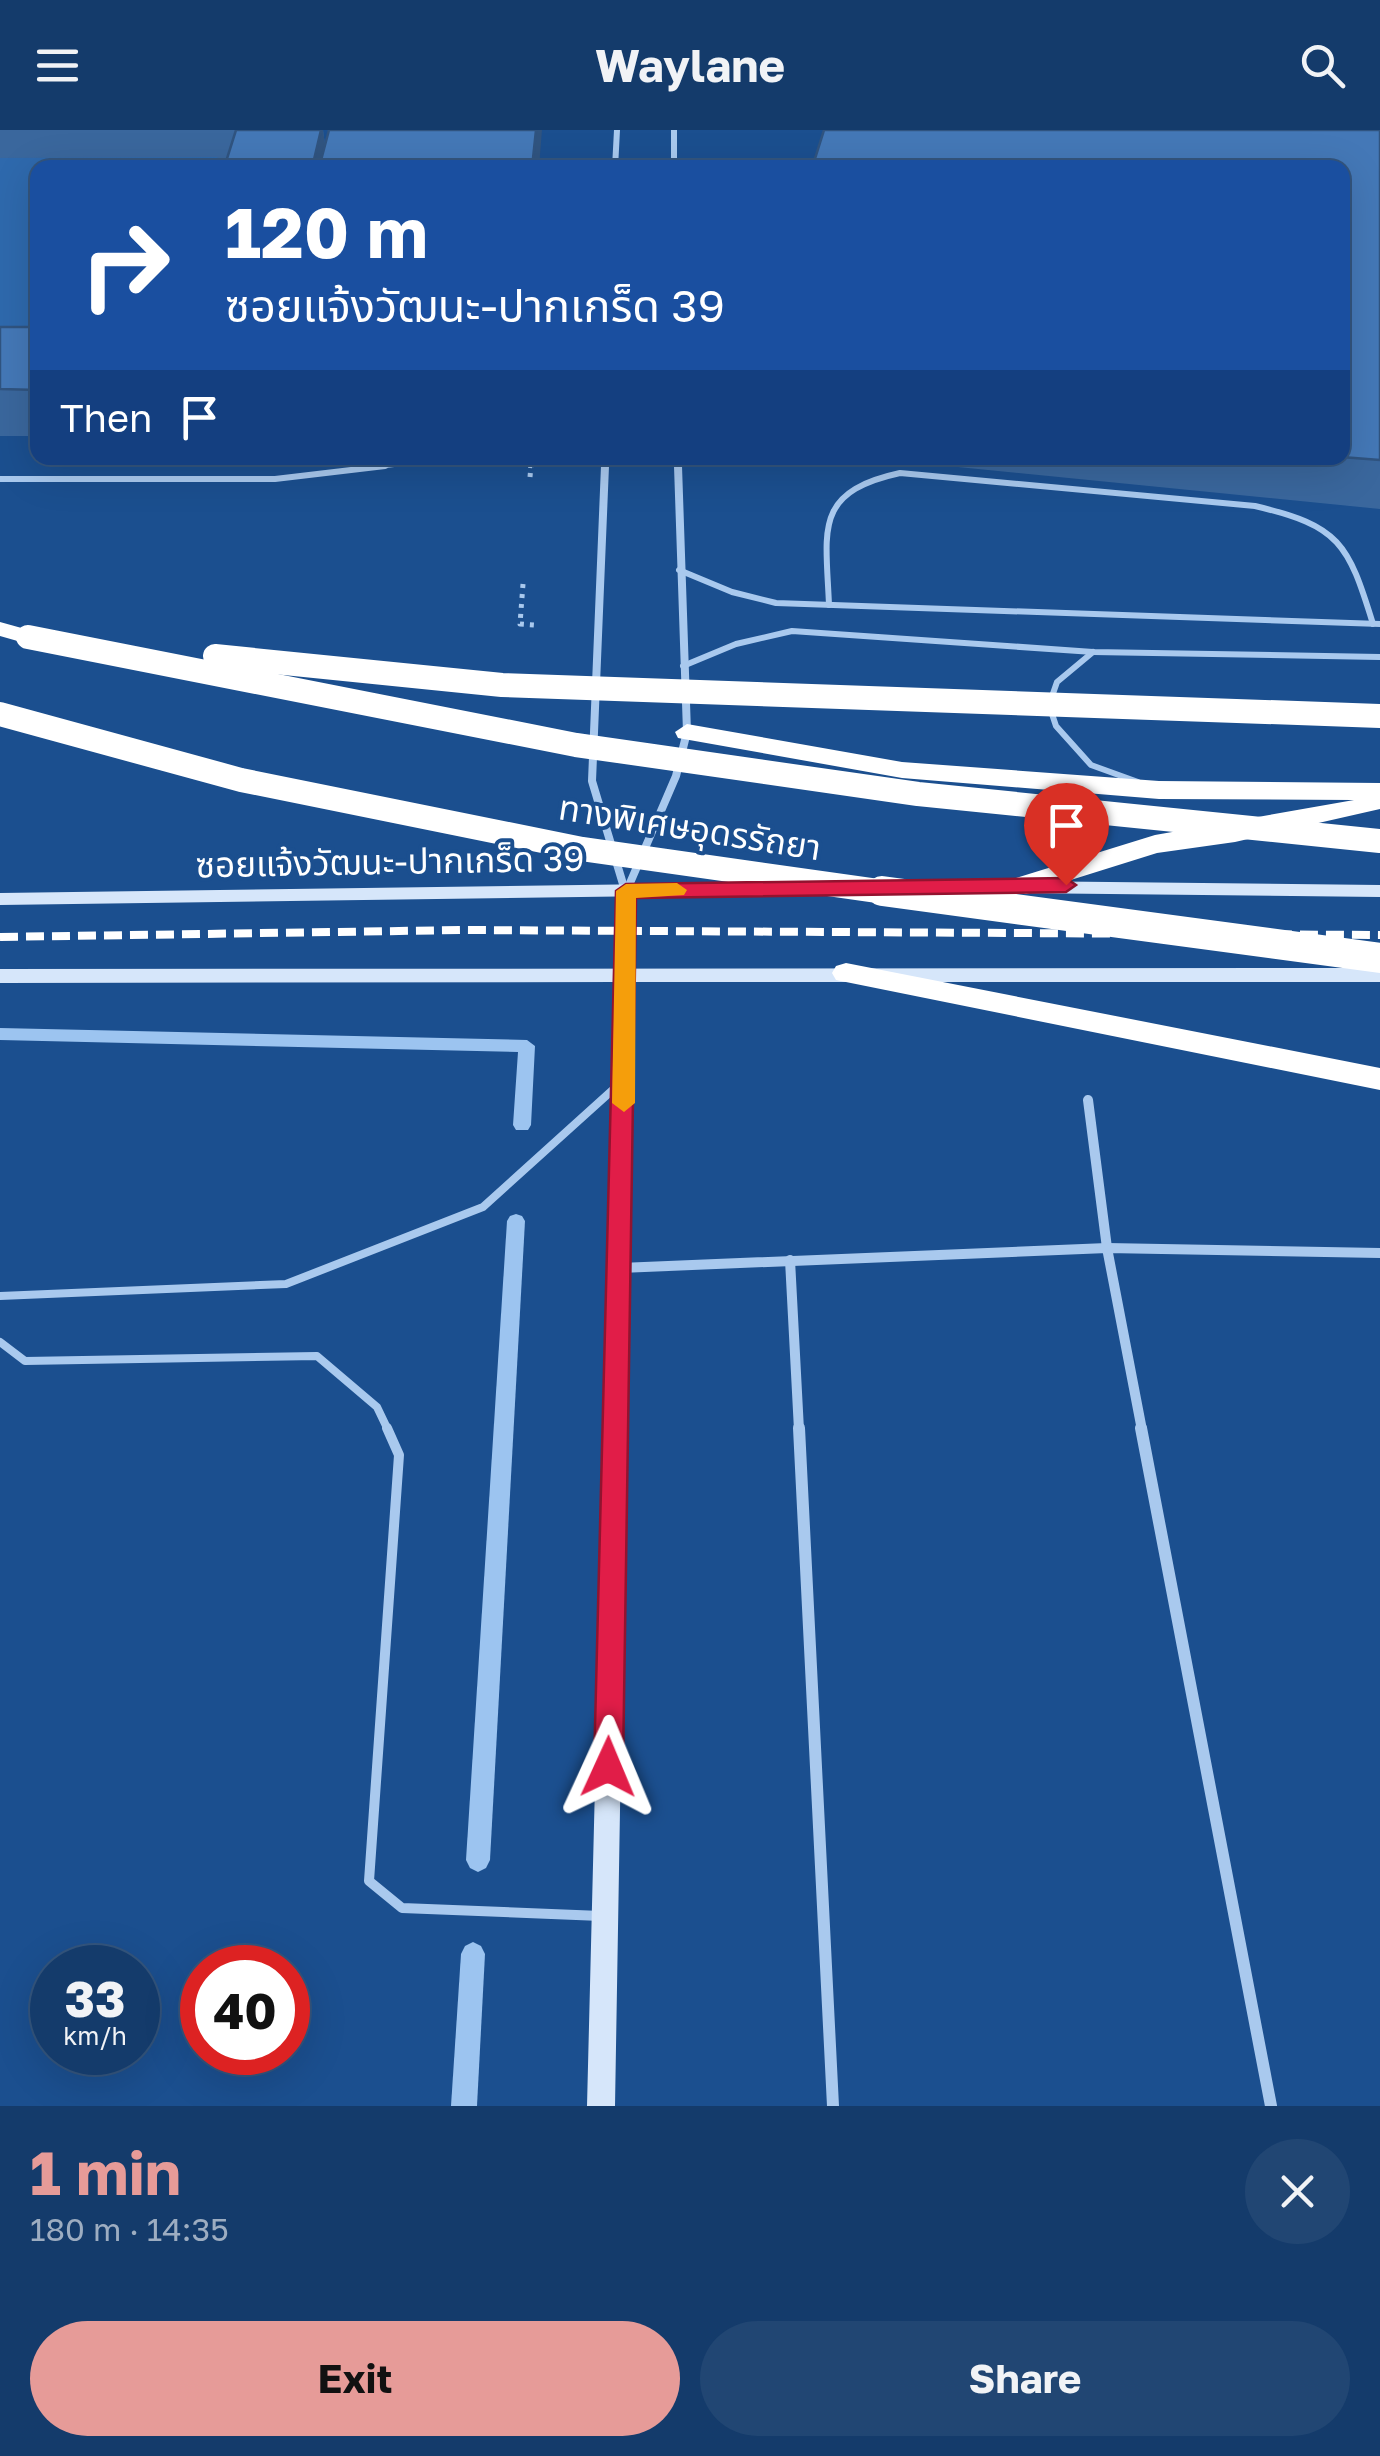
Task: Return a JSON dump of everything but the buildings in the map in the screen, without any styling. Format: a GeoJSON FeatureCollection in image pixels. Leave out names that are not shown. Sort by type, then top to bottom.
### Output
{"type":"FeatureCollection","features":[{"type":"Feature","properties":{"kind":"highway","name":"ทางพิเศษอุดรรัถยา"},"geometry":{"type":"LineString","coordinates":[[0,629],[576,745],[918,794],[1380,841]]}},
{"type":"Feature","properties":{"kind":"highway"},"geometry":{"type":"LineString","coordinates":[[28,637],[502,686],[1380,716]]}},
{"type":"Feature","properties":{"kind":"highway","name":"ทางพิเศษอุดรรัถยา"},"geometry":{"type":"LineString","coordinates":[[0,714],[241,780],[582,849],[1380,958]]}},
{"type":"Feature","properties":{"kind":"highway"},"geometry":{"type":"LineString","coordinates":[[687,732],[902,770],[1158,790],[1380,792]]}},
{"type":"Feature","properties":{"kind":"highway"},"geometry":{"type":"LineString","coordinates":[[1026,884],[1155,844],[1235,833],[1380,804]]}},
{"type":"Feature","properties":{"kind":"highway"},"geometry":{"type":"LineString","coordinates":[[846,973],[1380,1080]]}},
{"type":"Feature","properties":{"kind":"main road","name":"ซอยแจ้งวัฒนะ-ปากเกร็ด 39"},"geometry":{"type":"LineString","coordinates":[[0,899],[1026,884],[1380,892]]}},
{"type":"Feature","properties":{"kind":"main road"},"geometry":{"type":"LineString","coordinates":[[601,2106],[625,975]]}},
{"type":"Feature","properties":{"kind":"main road"},"geometry":{"type":"LineString","coordinates":[[0,976],[1380,975]]}},
{"type":"Feature","properties":{"kind":"street"},"geometry":{"type":"LineString","coordinates":[[615,160],[617,130]]}},
{"type":"Feature","properties":{"kind":"street"},"geometry":{"type":"LineString","coordinates":[[674,130],[674,160]]}},
{"type":"Feature","properties":{"kind":"street"},"geometry":{"type":"LineString","coordinates":[[604,465],[592,780],[626,891],[625,975]]}},
{"type":"Feature","properties":{"kind":"street"},"geometry":{"type":"LineString","coordinates":[[626,891],[676,776],[687,732],[678,465]]}},
{"type":"Feature","properties":{"kind":"street"},"geometry":{"type":"LineString","coordinates":[[1088,1100],[1108,1248],[1271,2106]]}},
{"type":"Feature","properties":{"kind":"street"},"geometry":{"type":"LineString","coordinates":[[620,1268],[1108,1248],[1380,1254]]}},
{"type":"Feature","properties":{"kind":"street"},"geometry":{"type":"LineString","coordinates":[[790,1260],[833,2106]]}},
{"type":"Feature","properties":{"kind":"lane"},"geometry":{"type":"LineString","coordinates":[[0,479],[275,479],[392,465]]}},
{"type":"Feature","properties":{"kind":"lane"},"geometry":{"type":"LineString","coordinates":[[679,570],[755,598],[830,606],[1377,624],[1355,564],[1336,535],[1293,514],[1255,506],[900,473],[852,485],[834,504],[828,526],[830,606]]}},
{"type":"Feature","properties":{"kind":"lane"},"geometry":{"type":"LineString","coordinates":[[684,666],[736,644],[792,631],[1093,652],[1380,656]]}},
{"type":"Feature","properties":{"kind":"lane"},"geometry":{"type":"LineString","coordinates":[[1093,652],[1057,682],[1049,705],[1056,726],[1091,765],[1158,790]]}},
{"type":"Feature","properties":{"kind":"lane"},"geometry":{"type":"LineString","coordinates":[[0,1296],[286,1284],[484,1207],[624,1079]]}},
{"type":"Feature","properties":{"kind":"lane"},"geometry":{"type":"LineString","coordinates":[[0,1342],[25,1361],[317,1356],[377,1407],[399,1455],[369,1881],[402,1908],[605,1917]]}},
{"type":"Feature","properties":{"kind":"path"},"geometry":{"type":"LineString","coordinates":[[530,477],[531,465]]}},
{"type":"Feature","properties":{"kind":"path"},"geometry":{"type":"LineString","coordinates":[[523,584],[520,624],[534,624]]}},
{"type":"Feature","properties":{"kind":"shaded area"},"geometry":{"type":"Polygon","coordinates":[[[0,130],[265,160],[30,160],[30,436],[0,436],[0,130]]]}},
{"type":"Feature","properties":{"kind":"waterway"},"geometry":{"type":"LineString","coordinates":[[0,1034],[527,1046],[522,1125]]}},
{"type":"Feature","properties":{"kind":"waterway"},"geometry":{"type":"LineString","coordinates":[[478,1860],[516,1221]]}},
{"type":"Feature","properties":{"kind":"waterway"},"geometry":{"type":"LineString","coordinates":[[464,2106],[473,1954]]}},
{"type":"Feature","properties":{"kind":"railway"},"geometry":{"type":"LineString","coordinates":[[0,937],[466,930],[1380,935]]}},
{"type":"Feature","properties":{"kind":"slow traffic"},"geometry":{"type":"LineString","coordinates":[[624,1103],[626,891],[677,890]]}},
{"type":"Feature","properties":{"kind":"route"},"geometry":{"type":"LineString","coordinates":[[608,1767],[626,891],[1066,885]]}}]}
